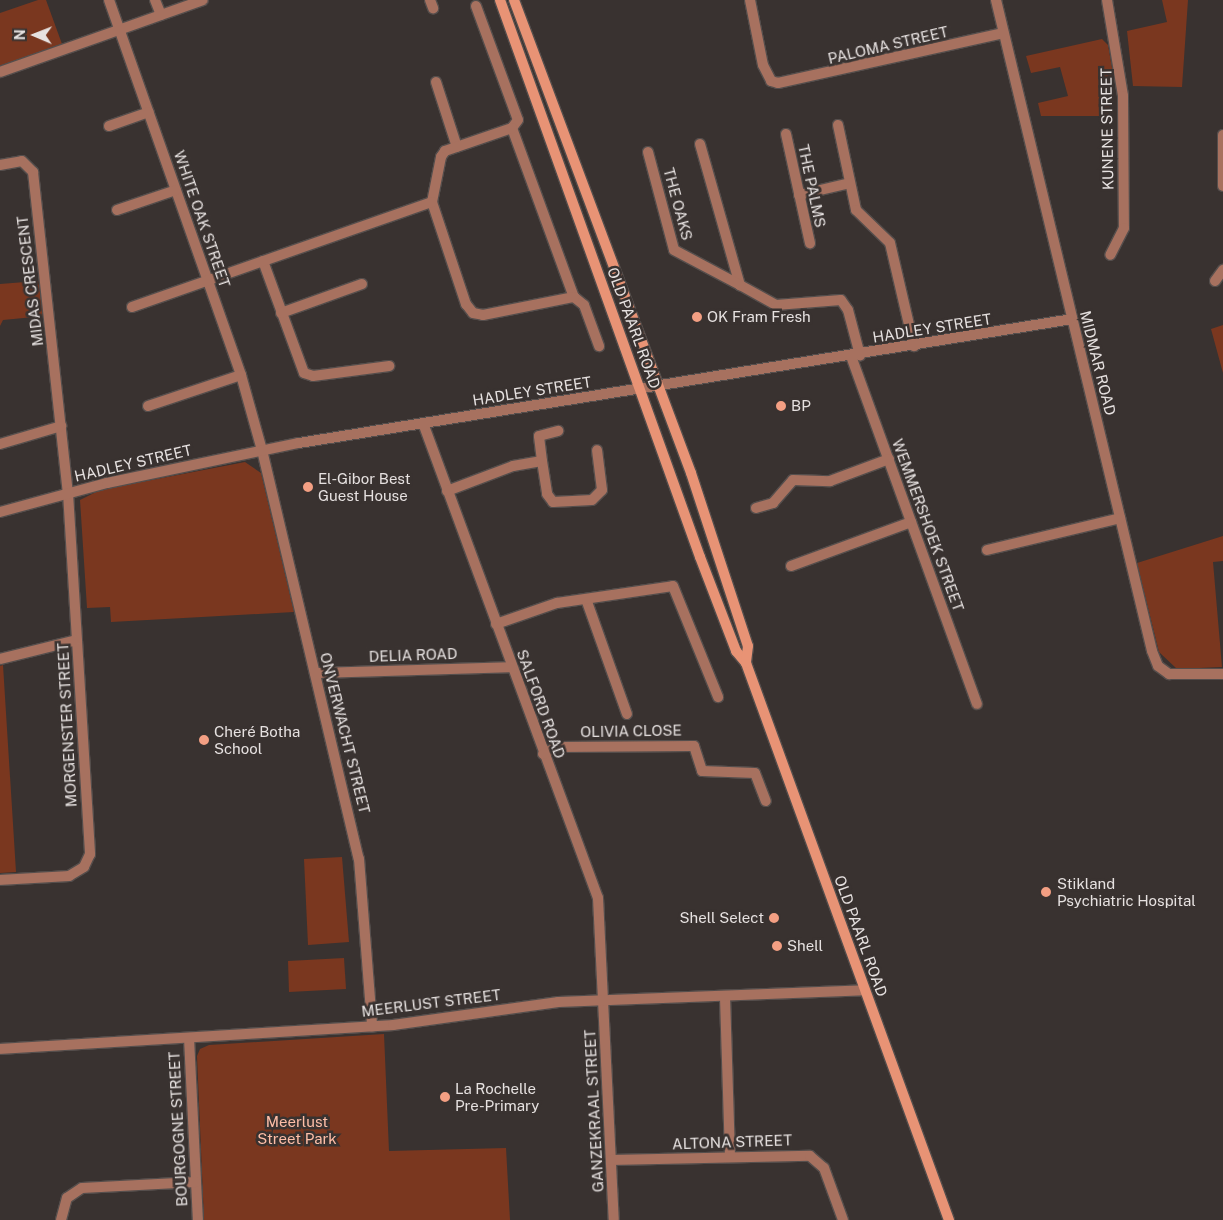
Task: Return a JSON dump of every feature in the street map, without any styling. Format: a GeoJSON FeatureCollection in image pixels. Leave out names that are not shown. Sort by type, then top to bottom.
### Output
{"type":"FeatureCollection","features":[{"type":"Feature","properties":{"kind":"main road","name":"OLD PAARL ROAD"},"geometry":{"type":"LineString","coordinates":[[500,0],[732,642],[746,663],[949,1220]]}},
{"type":"Feature","properties":{"kind":"main road","name":"OLD PAARL ROAD"},"geometry":{"type":"LineString","coordinates":[[514,0],[659,387],[745,637],[746,663]]}},
{"type":"Feature","properties":{"kind":"street","name":"WHITE OAK STREET"},"geometry":{"type":"LineString","coordinates":[[109,0],[241,375],[262,450]]}},
{"type":"Feature","properties":{"kind":"street"},"geometry":{"type":"LineString","coordinates":[[156,0],[161,15]]}},
{"type":"Feature","properties":{"kind":"street"},"geometry":{"type":"LineString","coordinates":[[0,72],[203,0]]}},
{"type":"Feature","properties":{"kind":"street","name":"PALOMA STREET"},"geometry":{"type":"LineString","coordinates":[[750,0],[763,65],[771,81],[778,83],[1004,33]]}},
{"type":"Feature","properties":{"kind":"street","name":"MIDMAR ROAD"},"geometry":{"type":"LineString","coordinates":[[996,0],[1120,518],[1158,666],[1179,676],[1223,674]]}},
{"type":"Feature","properties":{"kind":"street","name":"KUNENE STREET"},"geometry":{"type":"LineString","coordinates":[[1107,0],[1123,96],[1124,228],[1110,255]]}},
{"type":"Feature","properties":{"kind":"street"},"geometry":{"type":"LineString","coordinates":[[476,6],[518,120],[512,128],[457,147],[442,155],[432,202],[466,304],[473,313],[574,297]]}},
{"type":"Feature","properties":{"kind":"street"},"geometry":{"type":"LineString","coordinates":[[436,82],[457,147]]}},
{"type":"Feature","properties":{"kind":"street"},"geometry":{"type":"LineString","coordinates":[[109,126],[148,112]]}},
{"type":"Feature","properties":{"kind":"street"},"geometry":{"type":"LineString","coordinates":[[838,125],[858,215],[890,243],[914,346]]}},
{"type":"Feature","properties":{"kind":"street"},"geometry":{"type":"LineString","coordinates":[[512,128],[574,297],[584,304],[600,346]]}},
{"type":"Feature","properties":{"kind":"street","name":"THE PALMS"},"geometry":{"type":"LineString","coordinates":[[786,134],[810,244]]}},
{"type":"Feature","properties":{"kind":"street"},"geometry":{"type":"LineString","coordinates":[[1223,135],[1223,186]]}},
{"type":"Feature","properties":{"kind":"street"},"geometry":{"type":"LineString","coordinates":[[700,144],[740,285]]}},
{"type":"Feature","properties":{"kind":"street","name":"THE OAKS"},"geometry":{"type":"LineString","coordinates":[[648,152],[676,253],[776,304],[841,300],[848,310],[856,356]]}},
{"type":"Feature","properties":{"kind":"street","name":"MIDAS CRESCENT"},"geometry":{"type":"LineString","coordinates":[[0,165],[22,161],[33,172],[68,493]]}},
{"type":"Feature","properties":{"kind":"street"},"geometry":{"type":"LineString","coordinates":[[800,194],[850,183]]}},
{"type":"Feature","properties":{"kind":"street"},"geometry":{"type":"LineString","coordinates":[[117,210],[176,190]]}},
{"type":"Feature","properties":{"kind":"street"},"geometry":{"type":"LineString","coordinates":[[132,307],[432,202]]}},
{"type":"Feature","properties":{"kind":"street"},"geometry":{"type":"LineString","coordinates":[[263,262],[281,313],[307,375],[389,366]]}},
{"type":"Feature","properties":{"kind":"street"},"geometry":{"type":"LineString","coordinates":[[1215,281],[1223,270]]}},
{"type":"Feature","properties":{"kind":"street"},"geometry":{"type":"LineString","coordinates":[[281,313],[362,284]]}},
{"type":"Feature","properties":{"kind":"street","name":"HADLEY STREET"},"geometry":{"type":"LineString","coordinates":[[0,512],[68,493],[262,450],[423,423],[856,356],[1072,319]]}},
{"type":"Feature","properties":{"kind":"street","name":"WEMMERSHOEK STREET"},"geometry":{"type":"LineString","coordinates":[[856,356],[888,459],[977,704]]}},
{"type":"Feature","properties":{"kind":"street"},"geometry":{"type":"LineString","coordinates":[[148,406],[241,375]]}},
{"type":"Feature","properties":{"kind":"street","name":"SALFORD ROAD"},"geometry":{"type":"LineString","coordinates":[[423,423],[542,754],[598,898],[604,1000]]}},
{"type":"Feature","properties":{"kind":"street"},"geometry":{"type":"LineString","coordinates":[[0,444],[61,426]]}},
{"type":"Feature","properties":{"kind":"street"},"geometry":{"type":"LineString","coordinates":[[558,430],[539,436],[548,494],[553,502],[592,500],[602,490],[597,450]]}},
{"type":"Feature","properties":{"kind":"street","name":"ONVERWACHT STREET"},"geometry":{"type":"LineString","coordinates":[[262,450],[359,859],[372,1026]]}},
{"type":"Feature","properties":{"kind":"street"},"geometry":{"type":"LineString","coordinates":[[756,508],[773,503],[792,480],[830,481],[888,459]]}},
{"type":"Feature","properties":{"kind":"street"},"geometry":{"type":"LineString","coordinates":[[447,491],[517,464],[542,461]]}},
{"type":"Feature","properties":{"kind":"street","name":"MORGENSTER STREET"},"geometry":{"type":"LineString","coordinates":[[0,880],[69,876],[80,871],[89,859],[68,493]]}},
{"type":"Feature","properties":{"kind":"street"},"geometry":{"type":"LineString","coordinates":[[987,550],[1120,518]]}},
{"type":"Feature","properties":{"kind":"street"},"geometry":{"type":"LineString","coordinates":[[791,566],[911,522]]}},
{"type":"Feature","properties":{"kind":"street"},"geometry":{"type":"LineString","coordinates":[[496,624],[553,604],[676,588],[718,697]]}},
{"type":"Feature","properties":{"kind":"street"},"geometry":{"type":"LineString","coordinates":[[586,599],[627,714]]}},
{"type":"Feature","properties":{"kind":"street"},"geometry":{"type":"LineString","coordinates":[[0,659],[77,640]]}},
{"type":"Feature","properties":{"kind":"street","name":"DELIA ROAD"},"geometry":{"type":"LineString","coordinates":[[315,673],[512,667]]}},
{"type":"Feature","properties":{"kind":"street","name":"OLIVIA CLOSE"},"geometry":{"type":"LineString","coordinates":[[542,754],[558,747],[692,746],[698,751],[702,771],[753,772],[766,801]]}},
{"type":"Feature","properties":{"kind":"street","name":"MEERLUST STREET"},"geometry":{"type":"LineString","coordinates":[[0,1049],[372,1026],[522,1006],[604,1000],[865,990]]}},
{"type":"Feature","properties":{"kind":"street"},"geometry":{"type":"LineString","coordinates":[[725,996],[730,1157]]}},
{"type":"Feature","properties":{"kind":"street","name":"GANZEKRAAL STREET"},"geometry":{"type":"LineString","coordinates":[[604,1000],[614,1220]]}},
{"type":"Feature","properties":{"kind":"street","name":"BOURGOGNE STREET"},"geometry":{"type":"LineString","coordinates":[[189,1038],[198,1220]]}},
{"type":"Feature","properties":{"kind":"street","name":"ALTONA STREET"},"geometry":{"type":"LineString","coordinates":[[611,1160],[812,1157],[824,1168],[843,1220]]}},
{"type":"Feature","properties":{"kind":"street"},"geometry":{"type":"LineString","coordinates":[[61,1220],[67,1198],[82,1188],[196,1182]]}},
{"type":"Feature","properties":{"kind":"green space"},"geometry":{"type":"Polygon","coordinates":[[[38,0],[46,0],[62,44],[0,66],[0,13],[38,0]]]}},
{"type":"Feature","properties":{"kind":"green space"},"geometry":{"type":"Polygon","coordinates":[[[1162,0],[1188,0],[1182,87],[1133,86],[1127,31],[1167,22],[1162,0]]]}},
{"type":"Feature","properties":{"kind":"green space"},"geometry":{"type":"Polygon","coordinates":[[[1102,39],[1108,45],[1112,68],[1109,116],[1041,116],[1038,103],[1068,96],[1060,67],[1031,73],[1026,56],[1102,39]]]}},
{"type":"Feature","properties":{"kind":"green space"},"geometry":{"type":"Polygon","coordinates":[[[38,281],[44,316],[3,320],[0,326],[0,284],[38,281]]]}},
{"type":"Feature","properties":{"kind":"green space"},"geometry":{"type":"Polygon","coordinates":[[[1223,325],[1223,373],[1211,329],[1223,325]]]}},
{"type":"Feature","properties":{"kind":"green space"},"geometry":{"type":"Polygon","coordinates":[[[245,462],[261,473],[294,612],[111,622],[110,607],[87,608],[80,500],[100,490],[245,462]]]}},
{"type":"Feature","properties":{"kind":"green space"},"geometry":{"type":"Polygon","coordinates":[[[1223,536],[1223,561],[1213,562],[1222,667],[1177,669],[1159,652],[1137,563],[1223,536]]]}},
{"type":"Feature","properties":{"kind":"green space"},"geometry":{"type":"Polygon","coordinates":[[[3,665],[16,872],[0,873],[0,666],[3,665]]]}},
{"type":"Feature","properties":{"kind":"green space"},"geometry":{"type":"Polygon","coordinates":[[[342,857],[349,942],[308,945],[304,859],[342,857]]]}},
{"type":"Feature","properties":{"kind":"green space"},"geometry":{"type":"Polygon","coordinates":[[[344,958],[346,989],[289,992],[288,961],[344,958]]]}},
{"type":"Feature","properties":{"kind":"green space","name":"Meerlust Street Park"},"geometry":{"type":"Polygon","coordinates":[[[384,1034],[389,1151],[506,1148],[510,1220],[204,1220],[197,1056],[200,1049],[209,1045],[384,1034]]]}},
{"type":"Feature","properties":{"kind":"place","name":"OK Fram Fresh"},"geometry":{"type":"Point","coordinates":[697,317]}},
{"type":"Feature","properties":{"kind":"place","name":"BP"},"geometry":{"type":"Point","coordinates":[781,406]}},
{"type":"Feature","properties":{"kind":"place","name":"El-Gibor Best Guest House"},"geometry":{"type":"Point","coordinates":[308,487]}},
{"type":"Feature","properties":{"kind":"place","name":"Cheré Botha School"},"geometry":{"type":"Point","coordinates":[204,740]}},
{"type":"Feature","properties":{"kind":"place","name":"Stikland Psychiatric Hospital"},"geometry":{"type":"Point","coordinates":[1046,892]}},
{"type":"Feature","properties":{"kind":"place","name":"Shell Select"},"geometry":{"type":"Point","coordinates":[774,918]}},
{"type":"Feature","properties":{"kind":"place","name":"Shell"},"geometry":{"type":"Point","coordinates":[777,946]}},
{"type":"Feature","properties":{"kind":"place","name":"La Rochelle Pre-Primary"},"geometry":{"type":"Point","coordinates":[445,1097]}}]}
